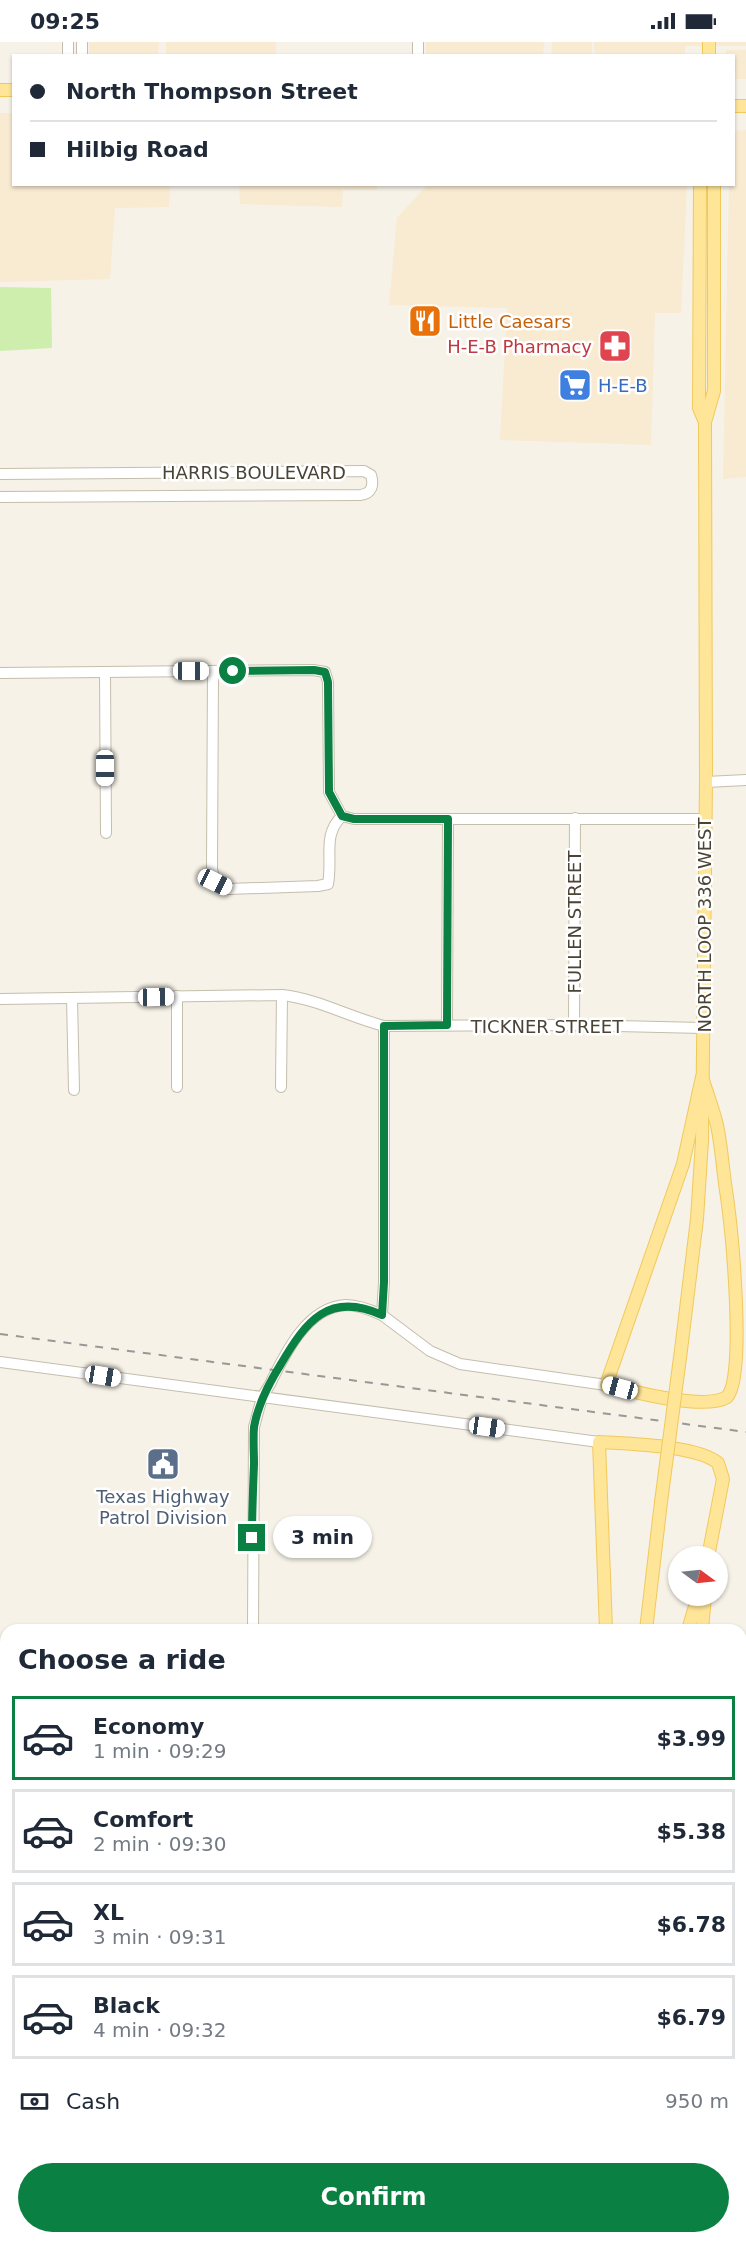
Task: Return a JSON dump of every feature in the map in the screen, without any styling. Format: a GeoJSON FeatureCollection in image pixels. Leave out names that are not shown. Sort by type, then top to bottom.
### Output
{"type":"FeatureCollection","features":[{"type":"Feature","properties":{"kind":"main road","name":"NORTH LOOP 336 WEST"},"geometry":{"type":"LineString","coordinates":[[700,186],[699,408],[705,422]]}},
{"type":"Feature","properties":{"kind":"main road","name":"NORTH LOOP 336 WEST"},"geometry":{"type":"LineString","coordinates":[[647,1624],[699,1193],[706,782],[705,422],[714,391],[714,186]]}},
{"type":"Feature","properties":{"kind":"main road"},"geometry":{"type":"LineString","coordinates":[[700,267],[707,280],[707,288],[715,301]]}},
{"type":"Feature","properties":{"kind":"main road"},"geometry":{"type":"LineString","coordinates":[[700,306],[707,312],[707,351],[714,362]]}},
{"type":"Feature","properties":{"kind":"main road"},"geometry":{"type":"LineString","coordinates":[[702,1077],[717,1127],[740,1284],[743,1326],[742,1363],[736,1387],[727,1397],[717,1400],[657,1397],[606,1384],[683,1164],[702,1077]]}},
{"type":"Feature","properties":{"kind":"main road"},"geometry":{"type":"LineString","coordinates":[[606,1624],[599,1442],[698,1452],[713,1458],[718,1463],[723,1479],[710,1546]]}},
{"type":"Feature","properties":{"kind":"main road"},"geometry":{"type":"LineString","coordinates":[[690,1624],[695,1606]]}},
{"type":"Feature","properties":{"kind":"main road"},"geometry":{"type":"LineString","coordinates":[[703,1624],[704,1606]]}},
{"type":"Feature","properties":{"kind":"street","name":"HARRIS BOULEVARD"},"geometry":{"type":"LineString","coordinates":[[0,474],[364,471],[371,475],[373,482],[371,490],[365,495],[0,497]]}},
{"type":"Feature","properties":{"kind":"street"},"geometry":{"type":"LineString","coordinates":[[0,673],[314,670],[325,672],[328,682],[329,792],[342,816],[354,819],[704,819]]}},
{"type":"Feature","properties":{"kind":"street"},"geometry":{"type":"LineString","coordinates":[[213,671],[212,869],[215,882],[228,889],[328,884],[330,835],[333,825],[342,816]]}},
{"type":"Feature","properties":{"kind":"street"},"geometry":{"type":"LineString","coordinates":[[105,672],[106,833]]}},
{"type":"Feature","properties":{"kind":"street"},"geometry":{"type":"LineString","coordinates":[[706,782],[746,780]]}},
{"type":"Feature","properties":{"kind":"street","name":"FULLEN STREET"},"geometry":{"type":"LineString","coordinates":[[574,1025],[575,818]]}},
{"type":"Feature","properties":{"kind":"street"},"geometry":{"type":"LineString","coordinates":[[447,1025],[448,819]]}},
{"type":"Feature","properties":{"kind":"street"},"geometry":{"type":"LineString","coordinates":[[281,1087],[282,995]]}},
{"type":"Feature","properties":{"kind":"street","name":"TICKNER STREET"},"geometry":{"type":"LineString","coordinates":[[0,999],[282,995],[300,997],[384,1026],[574,1025],[703,1028]]}},
{"type":"Feature","properties":{"kind":"street"},"geometry":{"type":"LineString","coordinates":[[177,996],[177,1087]]}},
{"type":"Feature","properties":{"kind":"street"},"geometry":{"type":"LineString","coordinates":[[72,998],[74,1090]]}},
{"type":"Feature","properties":{"kind":"street"},"geometry":{"type":"LineString","coordinates":[[382,1315],[384,1026]]}},
{"type":"Feature","properties":{"kind":"street"},"geometry":{"type":"LineString","coordinates":[[252,1624],[254,1427],[263,1396],[295,1340],[307,1324],[321,1313],[349,1305],[382,1315],[430,1351],[460,1364],[606,1384]]}},
{"type":"Feature","properties":{"kind":"street"},"geometry":{"type":"LineString","coordinates":[[0,1362],[599,1442]]}},
{"type":"Feature","properties":{"kind":"shaded area"},"geometry":{"type":"Polygon","coordinates":[[[89,42],[159,42],[158,54],[89,54],[89,42]]]}},
{"type":"Feature","properties":{"kind":"shaded area"},"geometry":{"type":"Polygon","coordinates":[[[166,42],[276,42],[276,54],[166,54],[166,42]]]}},
{"type":"Feature","properties":{"kind":"shaded area"},"geometry":{"type":"Polygon","coordinates":[[[426,42],[544,42],[543,54],[426,54],[426,42]]]}},
{"type":"Feature","properties":{"kind":"shaded area"},"geometry":{"type":"Polygon","coordinates":[[[552,42],[592,42],[592,54],[551,54],[552,42]]]}},
{"type":"Feature","properties":{"kind":"shaded area"},"geometry":{"type":"Polygon","coordinates":[[[594,42],[746,42],[746,46],[685,46],[685,54],[595,54],[594,42]]]}},
{"type":"Feature","properties":{"kind":"shaded area"},"geometry":{"type":"Polygon","coordinates":[[[726,50],[746,50],[746,79],[735,79],[735,54],[726,54],[726,50]]]}},
{"type":"Feature","properties":{"kind":"shaded area"},"geometry":{"type":"Polygon","coordinates":[[[0,113],[12,113],[12,186],[170,186],[169,207],[115,208],[110,279],[0,282],[0,113]]]}},
{"type":"Feature","properties":{"kind":"shaded area"},"geometry":{"type":"Polygon","coordinates":[[[746,130],[746,477],[723,479],[729,186],[735,186],[735,131],[746,130]]]}},
{"type":"Feature","properties":{"kind":"shaded area"},"geometry":{"type":"Polygon","coordinates":[[[239,186],[377,186],[377,190],[343,190],[342,207],[240,204],[239,186]]]}},
{"type":"Feature","properties":{"kind":"shaded area"},"geometry":{"type":"Polygon","coordinates":[[[426,186],[687,186],[681,313],[655,313],[651,445],[500,440],[507,308],[389,305],[397,218],[426,186]]]}},
{"type":"Feature","properties":{"kind":"green space"},"geometry":{"type":"Polygon","coordinates":[[[0,287],[51,288],[52,348],[0,351],[0,287]]]}},
{"type":"Feature","properties":{"kind":"railway"},"geometry":{"type":"LineString","coordinates":[[0,1334],[746,1432]]}},
{"type":"Feature","properties":{"kind":"place","name":"Little Caesars"},"geometry":{"type":"Point","coordinates":[425,321]}},
{"type":"Feature","properties":{"kind":"place","name":"H-E-B Pharmacy"},"geometry":{"type":"Point","coordinates":[615,346]}},
{"type":"Feature","properties":{"kind":"place","name":"H-E-B"},"geometry":{"type":"Point","coordinates":[575,385]}},
{"type":"Feature","properties":{"kind":"place","name":"Texas Highway Patrol Division"},"geometry":{"type":"Point","coordinates":[163,1464]}},
{"type":"Feature","properties":{"kind":"route"},"geometry":{"type":"LineString","coordinates":[[233,671],[314,670],[325,672],[328,682],[329,792],[342,816],[354,819],[448,819],[447,1025],[384,1026],[382,1315],[349,1305],[321,1313],[307,1324],[277,1370],[263,1396],[254,1427],[252,1538]]}}]}
